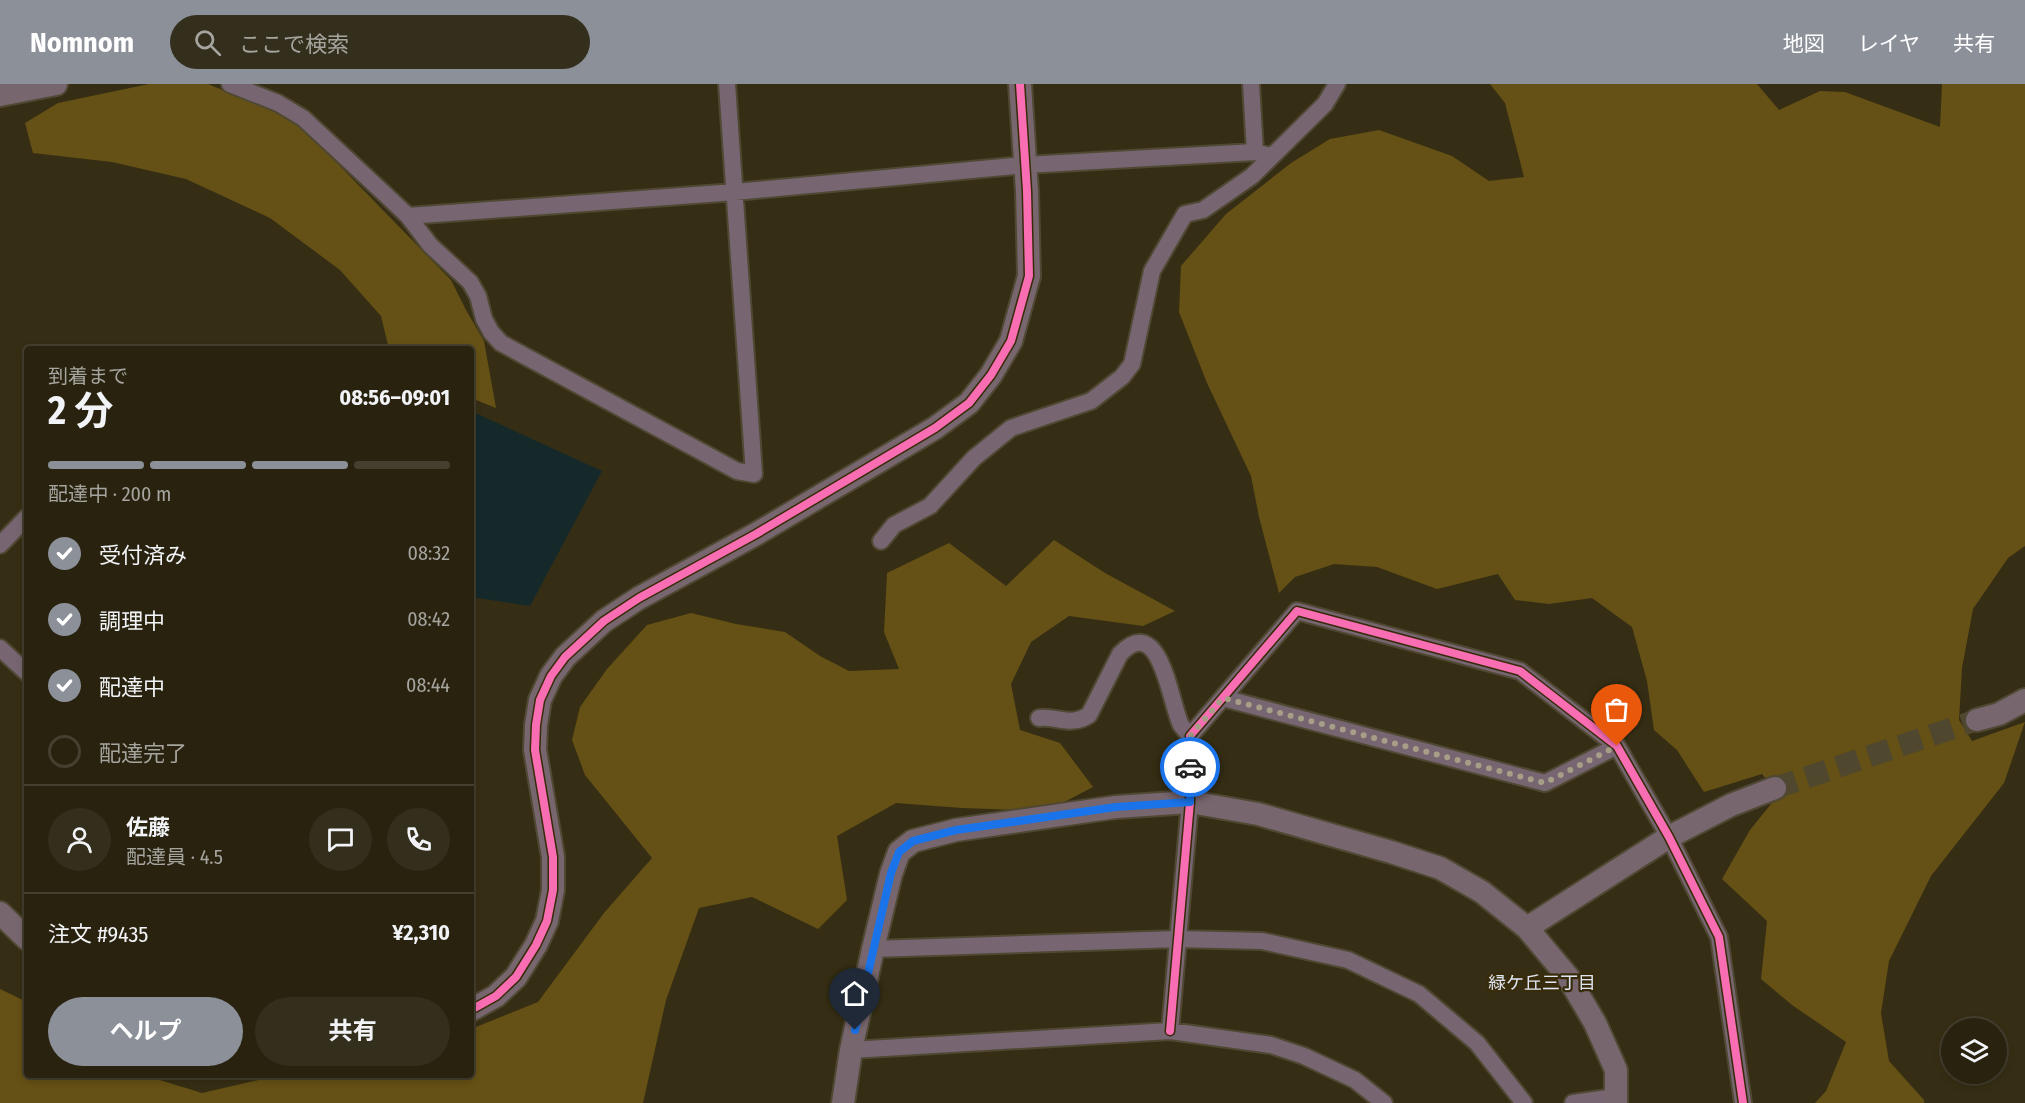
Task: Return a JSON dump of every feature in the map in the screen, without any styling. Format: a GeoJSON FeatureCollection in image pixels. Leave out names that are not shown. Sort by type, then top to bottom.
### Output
{"type":"FeatureCollection","features":[{"type":"Feature","properties":{"kind":"street"},"geometry":{"type":"LineString","coordinates":[[0,95],[56,84]]}},
{"type":"Feature","properties":{"kind":"street"},"geometry":{"type":"LineString","coordinates":[[230,84],[278,103],[303,118],[334,145],[408,216],[430,245],[470,282],[478,296],[484,319],[491,332],[501,343],[737,471],[754,474],[727,84]]}},
{"type":"Feature","properties":{"kind":"street"},"geometry":{"type":"LineString","coordinates":[[474,1008],[496,996],[516,977],[536,945],[547,921],[553,890],[553,857],[535,750],[536,725],[540,700],[550,676],[565,657],[604,621],[639,598],[756,534],[934,428],[969,404],[991,375],[1011,341],[1029,276],[1029,231],[1020,84]]}},
{"type":"Feature","properties":{"kind":"street"},"geometry":{"type":"LineString","coordinates":[[1251,84],[1263,154]]}},
{"type":"Feature","properties":{"kind":"street"},"geometry":{"type":"LineString","coordinates":[[881,540],[894,525],[930,506],[974,458],[1011,428],[1091,401],[1122,377],[1132,364],[1152,271],[1185,214],[1203,210],[1252,176],[1263,154],[1325,104],[1337,84]]}},
{"type":"Feature","properties":{"kind":"street"},"geometry":{"type":"LineString","coordinates":[[408,216],[735,192],[1025,165],[1263,154]]}},
{"type":"Feature","properties":{"kind":"street"},"geometry":{"type":"LineString","coordinates":[[0,545],[24,520]]}},
{"type":"Feature","properties":{"kind":"street"},"geometry":{"type":"LineString","coordinates":[[1190,736],[1297,611],[1520,671],[1617,746],[1669,837],[1719,937],[1743,1103]]}},
{"type":"Feature","properties":{"kind":"street"},"geometry":{"type":"LineString","coordinates":[[1039,718],[1081,721],[1089,715],[1120,654],[1135,643],[1150,646],[1166,675],[1181,724],[1190,736],[1190,802],[1170,1031]]}},
{"type":"Feature","properties":{"kind":"street"},"geometry":{"type":"LineString","coordinates":[[0,648],[24,670]]}},
{"type":"Feature","properties":{"kind":"street"},"geometry":{"type":"LineString","coordinates":[[1223,698],[1545,783],[1617,746]]}},
{"type":"Feature","properties":{"kind":"street"},"geometry":{"type":"LineString","coordinates":[[1977,720],[1999,714],[2025,700]]}},
{"type":"Feature","properties":{"kind":"street"},"geometry":{"type":"LineString","coordinates":[[1527,928],[1669,837],[1731,805],[1775,788]]}},
{"type":"Feature","properties":{"kind":"street"},"geometry":{"type":"LineString","coordinates":[[843,1103],[851,1050],[873,949],[891,873],[899,852],[913,841],[956,830],[1116,807],[1190,802],[1258,814],[1440,868],[1482,892],[1527,928],[1568,977],[1595,1023],[1616,1070],[1616,1100],[1573,1103]]}},
{"type":"Feature","properties":{"kind":"street"},"geometry":{"type":"LineString","coordinates":[[0,913],[24,936]]}},
{"type":"Feature","properties":{"kind":"street"},"geometry":{"type":"LineString","coordinates":[[873,949],[1178,939],[1262,941],[1348,960],[1419,994],[1477,1043],[1524,1103]]}},
{"type":"Feature","properties":{"kind":"street"},"geometry":{"type":"LineString","coordinates":[[851,1050],[1170,1031],[1271,1046],[1304,1056],[1355,1080],[1384,1103]]}},
{"type":"Feature","properties":{"kind":"shaded area"},"geometry":{"type":"Polygon","coordinates":[[[149,84],[208,84],[274,111],[304,129],[451,280],[484,341],[496,408],[474,399],[474,346],[388,346],[381,316],[340,270],[270,218],[186,179],[112,162],[33,153],[25,123],[58,103],[149,84]]]}},
{"type":"Feature","properties":{"kind":"shaded area"},"geometry":{"type":"Polygon","coordinates":[[[1490,84],[1757,84],[1779,110],[1820,91],[1845,92],[1940,127],[1942,84],[2025,84],[2025,546],[2008,558],[1973,609],[1962,668],[1959,720],[1972,741],[2025,722],[2004,783],[1931,876],[1889,961],[1881,1013],[1889,1061],[1924,1100],[1924,1103],[1815,1103],[1826,1091],[1846,1042],[1792,1005],[1761,979],[1767,921],[1722,879],[1750,830],[1779,794],[1762,774],[1704,792],[1677,750],[1654,730],[1647,681],[1632,627],[1592,598],[1549,604],[1515,600],[1498,574],[1437,589],[1377,567],[1334,564],[1295,577],[1279,593],[1251,476],[1207,383],[1179,312],[1181,266],[1226,214],[1291,163],[1330,139],[1379,130],[1452,156],[1489,181],[1524,177],[1505,103],[1490,84]]]}},
{"type":"Feature","properties":{"kind":"shaded area"},"geometry":{"type":"Polygon","coordinates":[[[1054,540],[1105,573],[1175,611],[1143,626],[1069,616],[1031,642],[1011,684],[1020,730],[1060,743],[1093,787],[1047,811],[896,803],[837,836],[847,900],[818,929],[752,897],[699,908],[666,1000],[643,1103],[0,1103],[0,989],[24,1001],[24,1078],[153,1078],[202,1093],[266,1078],[474,1078],[474,1028],[538,1002],[604,913],[652,858],[585,775],[572,740],[580,707],[607,669],[647,625],[691,613],[736,624],[785,632],[820,656],[849,671],[899,669],[884,632],[887,573],[949,543],[1006,586],[1054,540]]]}},
{"type":"Feature","properties":{"kind":"water"},"geometry":{"type":"Polygon","coordinates":[[[474,412],[602,471],[530,606],[474,597],[474,412]]]}},
{"type":"Feature","properties":{"kind":"tunnel"},"geometry":{"type":"LineString","coordinates":[[1775,788],[1977,720]]}},
{"type":"Feature","properties":{"kind":"cycle path"},"geometry":{"type":"LineString","coordinates":[[474,1008],[496,996],[516,977],[536,945],[547,921],[553,890],[553,857],[535,750],[536,725],[540,700],[551,676],[565,657],[604,621],[639,598],[756,534],[935,428],[969,403],[991,375],[1011,341],[1029,276],[1027,191],[1020,84]]}},
{"type":"Feature","properties":{"kind":"cycle path"},"geometry":{"type":"LineString","coordinates":[[1170,1031],[1190,802],[1190,736],[1297,611],[1520,671],[1617,746],[1669,837],[1719,937],[1743,1103]]}},
{"type":"Feature","properties":{"kind":"way so far"},"geometry":{"type":"LineString","coordinates":[[1190,767],[1190,736],[1223,698],[1545,783],[1617,746]]}},
{"type":"Feature","properties":{"kind":"district","name":"緑ケ丘三丁目"},"geometry":{"type":"Point","coordinates":[1542,983]}},
{"type":"Feature","properties":{"kind":"route"},"geometry":{"type":"LineString","coordinates":[[855,1030],[891,873],[899,852],[913,841],[956,830],[1116,807],[1190,802],[1190,767]]}}]}
